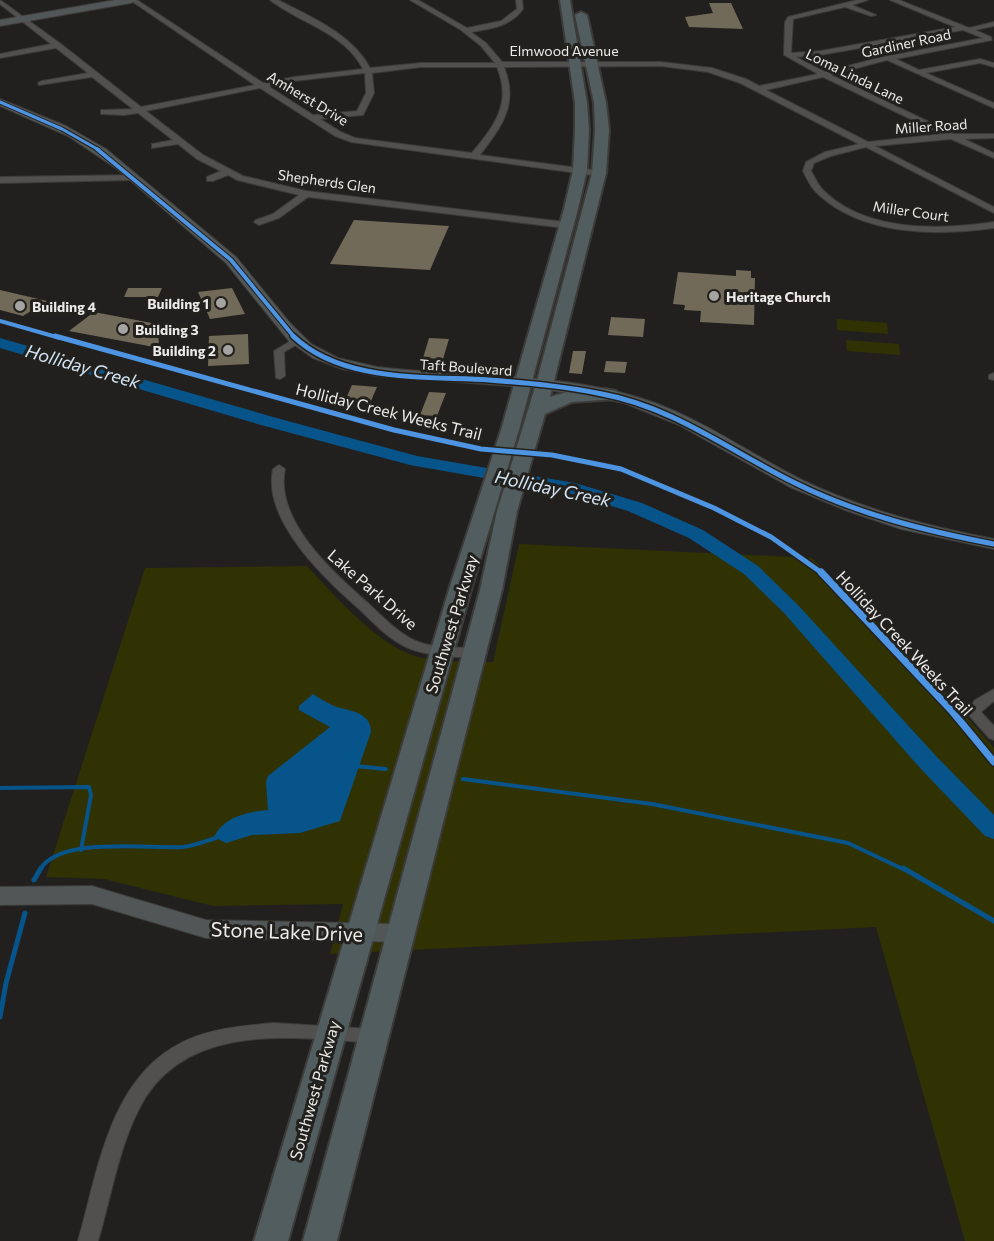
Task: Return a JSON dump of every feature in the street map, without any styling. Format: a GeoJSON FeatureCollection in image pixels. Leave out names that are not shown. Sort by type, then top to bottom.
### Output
{"type":"FeatureCollection","features":[{"type":"Feature","properties":{"kind":"main road","name":"Southwest Parkway"},"geometry":{"type":"LineString","coordinates":[[271,1241],[358,934],[442,651],[497,510],[520,431],[521,383],[580,170],[581,104],[565,0]]}},
{"type":"Feature","properties":{"kind":"main road","name":"Southwest Parkway"},"geometry":{"type":"LineString","coordinates":[[520,431],[536,412],[545,384],[599,173],[600,104],[578,0]]}},
{"type":"Feature","properties":{"kind":"main road"},"geometry":{"type":"LineString","coordinates":[[582,137],[601,138]]}},
{"type":"Feature","properties":{"kind":"main road"},"geometry":{"type":"LineString","coordinates":[[543,304],[565,304]]}},
{"type":"Feature","properties":{"kind":"main road"},"geometry":{"type":"LineString","coordinates":[[536,412],[554,400],[571,395],[610,394]]}},
{"type":"Feature","properties":{"kind":"main road","name":"Southwest Parkway"},"geometry":{"type":"LineString","coordinates":[[320,1241],[491,590],[497,510]]}},
{"type":"Feature","properties":{"kind":"street"},"geometry":{"type":"LineString","coordinates":[[0,23],[132,0]]}},
{"type":"Feature","properties":{"kind":"street","name":"Amherst Drive"},"geometry":{"type":"LineString","coordinates":[[132,0],[311,118],[366,143],[599,173]]}},
{"type":"Feature","properties":{"kind":"street"},"geometry":{"type":"LineString","coordinates":[[273,0],[350,46],[369,70],[373,81],[370,98],[353,123]]}},
{"type":"Feature","properties":{"kind":"street"},"geometry":{"type":"LineString","coordinates":[[413,0],[467,30],[487,47],[499,63],[507,94],[506,107],[501,121],[487,143],[474,157]]}},
{"type":"Feature","properties":{"kind":"street"},"geometry":{"type":"LineString","coordinates":[[467,30],[511,18],[520,9],[519,0]]}},
{"type":"Feature","properties":{"kind":"street","name":"Loma Linda Lane"},"geometry":{"type":"LineString","coordinates":[[865,0],[790,18],[788,22],[790,36],[786,49],[788,55],[824,75],[994,156]]}},
{"type":"Feature","properties":{"kind":"street"},"geometry":{"type":"LineString","coordinates":[[893,0],[992,40]]}},
{"type":"Feature","properties":{"kind":"street","name":"Shepherds Glen"},"geometry":{"type":"LineString","coordinates":[[0,1],[179,141],[208,162],[227,172],[267,186],[306,194],[565,225]]}},
{"type":"Feature","properties":{"kind":"street"},"geometry":{"type":"LineString","coordinates":[[844,4],[873,15]]}},
{"type":"Feature","properties":{"kind":"street"},"geometry":{"type":"LineString","coordinates":[[788,55],[820,53],[994,24]]}},
{"type":"Feature","properties":{"kind":"street"},"geometry":{"type":"LineString","coordinates":[[864,35],[880,42]]}},
{"type":"Feature","properties":{"kind":"street","name":"Gardiner Road"},"geometry":{"type":"LineString","coordinates":[[758,89],[888,58],[992,40]]}},
{"type":"Feature","properties":{"kind":"street"},"geometry":{"type":"LineString","coordinates":[[0,56],[59,45]]}},
{"type":"Feature","properties":{"kind":"street"},"geometry":{"type":"LineString","coordinates":[[888,58],[994,106]]}},
{"type":"Feature","properties":{"kind":"street"},"geometry":{"type":"LineString","coordinates":[[918,72],[976,61],[994,65]]}},
{"type":"Feature","properties":{"kind":"street","name":"Elmwood Avenue"},"geometry":{"type":"LineString","coordinates":[[104,112],[124,113],[314,76],[432,65],[645,63],[692,67],[730,75],[994,210]]}},
{"type":"Feature","properties":{"kind":"street"},"geometry":{"type":"LineString","coordinates":[[42,83],[94,74]]}},
{"type":"Feature","properties":{"kind":"street","name":"Taft Boulevard"},"geometry":{"type":"LineString","coordinates":[[0,102],[83,140],[133,177],[232,261],[297,340],[317,355],[351,367],[381,372],[545,384],[610,394],[656,408],[690,423],[771,471],[846,504],[905,525],[947,536],[994,544]]}},
{"type":"Feature","properties":{"kind":"street"},"geometry":{"type":"LineString","coordinates":[[311,118],[360,113]]}},
{"type":"Feature","properties":{"kind":"street","name":"Miller Road"},"geometry":{"type":"LineString","coordinates":[[870,146],[908,139],[994,136]]}},
{"type":"Feature","properties":{"kind":"street"},"geometry":{"type":"LineString","coordinates":[[155,146],[179,141]]}},
{"type":"Feature","properties":{"kind":"street","name":"Miller Court"},"geometry":{"type":"LineString","coordinates":[[870,146],[818,158],[808,166],[809,175],[832,202],[867,219],[928,229],[965,230],[994,225]]}},
{"type":"Feature","properties":{"kind":"street"},"geometry":{"type":"LineString","coordinates":[[210,179],[227,172]]}},
{"type":"Feature","properties":{"kind":"street"},"geometry":{"type":"LineString","coordinates":[[0,180],[133,177]]}},
{"type":"Feature","properties":{"kind":"street"},"geometry":{"type":"LineString","coordinates":[[260,222],[276,216],[306,194]]}},
{"type":"Feature","properties":{"kind":"street"},"geometry":{"type":"LineString","coordinates":[[280,376],[279,351],[282,347],[297,340]]}},
{"type":"Feature","properties":{"kind":"street","name":"Lake Park Drive"},"geometry":{"type":"LineString","coordinates":[[279,469],[277,480],[287,516],[307,551],[330,577],[396,634],[412,644],[442,651],[474,652]]}},
{"type":"Feature","properties":{"kind":"street"},"geometry":{"type":"LineString","coordinates":[[994,694],[980,703],[973,712],[994,735]]}},
{"type":"Feature","properties":{"kind":"street","name":"Stone Lake Drive"},"geometry":{"type":"LineString","coordinates":[[0,896],[92,895],[206,929],[358,934],[400,933]]}},
{"type":"Feature","properties":{"kind":"street"},"geometry":{"type":"LineString","coordinates":[[88,1241],[123,1125],[143,1085],[159,1069],[193,1046],[213,1038],[252,1031],[374,1036]]}},
{"type":"Feature","properties":{"kind":"shaded area"},"geometry":{"type":"Polygon","coordinates":[[[837,319],[887,323],[888,334],[837,330],[837,319]]]}},
{"type":"Feature","properties":{"kind":"shaded area"},"geometry":{"type":"Polygon","coordinates":[[[846,340],[899,344],[900,355],[847,351],[846,340]]]}},
{"type":"Feature","properties":{"kind":"shaded area"},"geometry":{"type":"Polygon","coordinates":[[[519,544],[812,558],[926,671],[994,748],[994,1241],[965,1241],[876,927],[330,954],[343,904],[213,906],[104,879],[46,877],[145,568],[307,566],[362,622],[394,646],[411,655],[427,659],[493,662],[519,544]]]}},
{"type":"Feature","properties":{"kind":"water"},"geometry":{"type":"Polygon","coordinates":[[[313,694],[334,706],[358,713],[370,725],[371,732],[340,821],[300,833],[252,835],[226,843],[214,837],[218,830],[236,817],[268,810],[266,782],[268,776],[330,727],[299,710],[299,706],[313,694]]]}},
{"type":"Feature","properties":{"kind":"building"},"geometry":{"type":"Polygon","coordinates":[[[709,3],[731,3],[743,29],[689,27],[685,17],[713,13],[709,3]]]}},
{"type":"Feature","properties":{"kind":"building"},"geometry":{"type":"Polygon","coordinates":[[[354,220],[449,226],[430,270],[330,264],[354,220]]]}},
{"type":"Feature","properties":{"kind":"building","name":"Heritage Church"},"geometry":{"type":"Polygon","coordinates":[[[736,270],[751,271],[751,278],[755,278],[754,325],[700,322],[701,311],[684,310],[685,305],[673,304],[678,272],[736,276],[736,270]]]}},
{"type":"Feature","properties":{"kind":"building"},"geometry":{"type":"Polygon","coordinates":[[[128,288],[162,288],[158,297],[124,297],[128,288]]]}},
{"type":"Feature","properties":{"kind":"building","name":"Building 1"},"geometry":{"type":"Polygon","coordinates":[[[232,288],[245,314],[210,319],[198,292],[232,288]]]}},
{"type":"Feature","properties":{"kind":"building","name":"Building 4"},"geometry":{"type":"Polygon","coordinates":[[[0,290],[47,301],[23,316],[0,310],[0,290]]]}},
{"type":"Feature","properties":{"kind":"building","name":"Building 3"},"geometry":{"type":"Polygon","coordinates":[[[94,312],[157,324],[159,344],[154,347],[69,331],[94,312]]]}},
{"type":"Feature","properties":{"kind":"building"},"geometry":{"type":"Polygon","coordinates":[[[611,317],[645,319],[643,337],[608,335],[611,317]]]}},
{"type":"Feature","properties":{"kind":"building","name":"Building 2"},"geometry":{"type":"Polygon","coordinates":[[[248,334],[249,364],[208,366],[209,336],[248,334]]]}},
{"type":"Feature","properties":{"kind":"building"},"geometry":{"type":"Polygon","coordinates":[[[429,338],[449,339],[443,359],[423,358],[429,338]]]}},
{"type":"Feature","properties":{"kind":"building"},"geometry":{"type":"Polygon","coordinates":[[[573,351],[586,351],[582,374],[569,373],[573,351]]]}},
{"type":"Feature","properties":{"kind":"building"},"geometry":{"type":"Polygon","coordinates":[[[606,361],[627,362],[625,373],[604,372],[606,361]]]}},
{"type":"Feature","properties":{"kind":"building"},"geometry":{"type":"Polygon","coordinates":[[[352,385],[377,387],[371,401],[345,401],[352,385]]]}},
{"type":"Feature","properties":{"kind":"building"},"geometry":{"type":"Polygon","coordinates":[[[429,392],[446,393],[437,416],[420,415],[429,392]]]}},
{"type":"Feature","properties":{"kind":"waterway","name":"Holliday Creek"},"geometry":{"type":"LineString","coordinates":[[0,343],[267,421],[416,461],[568,487],[635,507],[696,534],[751,570],[791,609],[928,762],[994,830]]}},
{"type":"Feature","properties":{"kind":"waterway"},"geometry":{"type":"LineString","coordinates":[[355,766],[386,769]]}},
{"type":"Feature","properties":{"kind":"waterway"},"geometry":{"type":"LineString","coordinates":[[463,779],[652,804],[848,843],[905,870]]}},
{"type":"Feature","properties":{"kind":"waterway"},"geometry":{"type":"LineString","coordinates":[[0,788],[89,787],[91,795],[81,849]]}},
{"type":"Feature","properties":{"kind":"waterway"},"geometry":{"type":"LineString","coordinates":[[81,849],[105,846],[183,847],[219,837]]}},
{"type":"Feature","properties":{"kind":"waterway"},"geometry":{"type":"LineString","coordinates":[[40,870],[50,859],[65,852],[81,849]]}},
{"type":"Feature","properties":{"kind":"waterway"},"geometry":{"type":"LineString","coordinates":[[34,880],[41,868]]}},
{"type":"Feature","properties":{"kind":"waterway"},"geometry":{"type":"LineString","coordinates":[[903,868],[994,921]]}},
{"type":"Feature","properties":{"kind":"waterway"},"geometry":{"type":"LineString","coordinates":[[0,1017],[6,983],[25,913]]}},
{"type":"Feature","properties":{"kind":"cycle path"},"geometry":{"type":"LineString","coordinates":[[0,102],[72,134],[112,159],[231,260],[252,283],[283,325],[306,348],[318,355],[347,366],[377,372],[535,384],[606,394],[629,400],[667,413],[796,484],[823,496],[907,525],[994,544]]}},
{"type":"Feature","properties":{"kind":"cycle path","name":"Holliday Creek Weeks Trail"},"geometry":{"type":"LineString","coordinates":[[0,321],[394,430],[481,449],[552,455],[621,469],[714,508],[771,537],[821,572],[951,710],[994,762]]}},
{"type":"Feature","properties":{"kind":"place","name":"Heritage Church"},"geometry":{"type":"Point","coordinates":[714,296]}},
{"type":"Feature","properties":{"kind":"place","name":"Building 1"},"geometry":{"type":"Point","coordinates":[221,303]}},
{"type":"Feature","properties":{"kind":"place","name":"Building 4"},"geometry":{"type":"Point","coordinates":[20,306]}},
{"type":"Feature","properties":{"kind":"place","name":"Building 3"},"geometry":{"type":"Point","coordinates":[123,329]}},
{"type":"Feature","properties":{"kind":"place","name":"Building 2"},"geometry":{"type":"Point","coordinates":[228,350]}}]}
